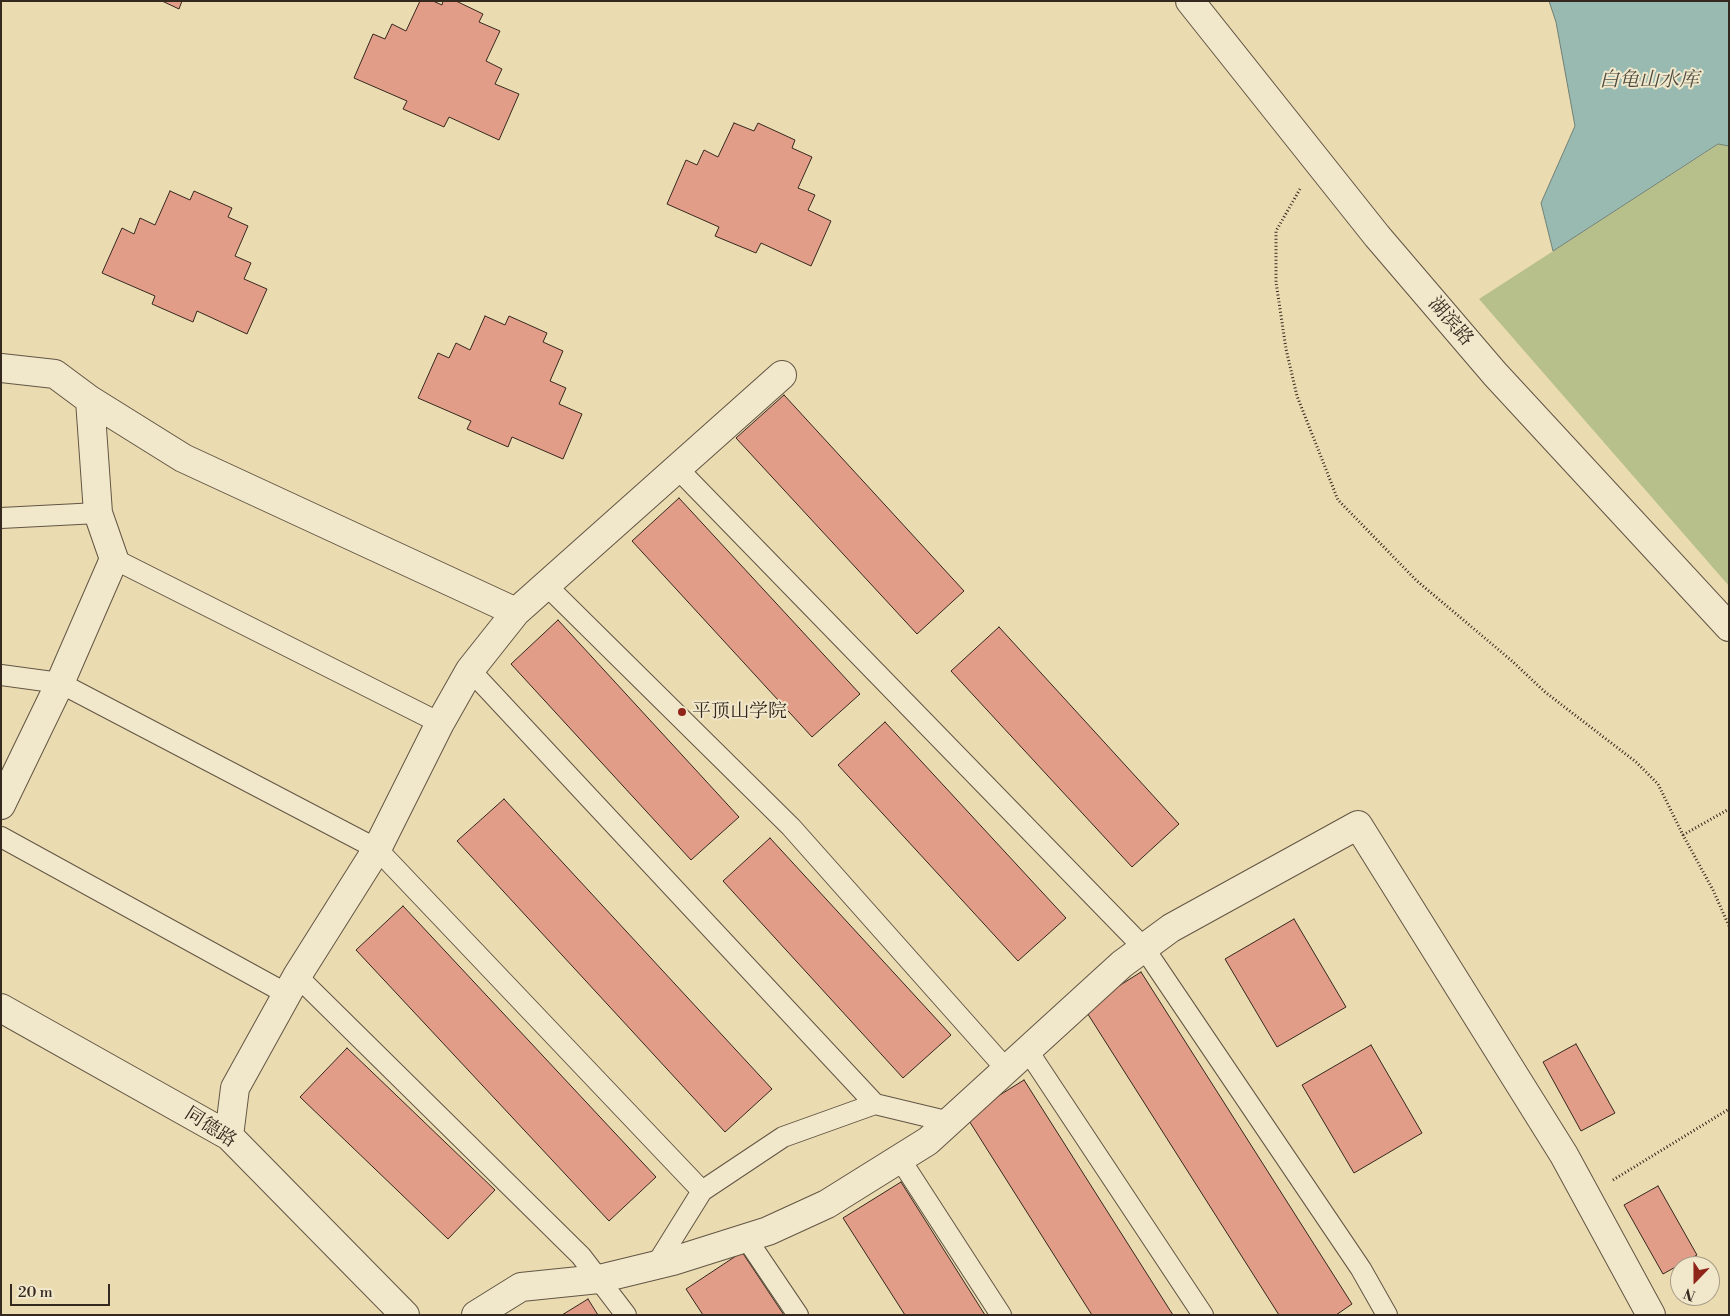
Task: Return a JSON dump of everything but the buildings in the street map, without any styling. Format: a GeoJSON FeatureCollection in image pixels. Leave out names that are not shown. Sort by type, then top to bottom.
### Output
{"type":"FeatureCollection","features":[{"type":"Feature","properties":{"kind":"street","name":"湖滨路"},"geometry":{"type":"LineString","coordinates":[[1190,1],[1377,236],[1494,374],[1729,627]]}},
{"type":"Feature","properties":{"kind":"street"},"geometry":{"type":"LineString","coordinates":[[1,368],[55,374],[90,400],[183,458],[516,612]]}},
{"type":"Feature","properties":{"kind":"street"},"geometry":{"type":"LineString","coordinates":[[229,1136],[236,1088],[292,985],[378,849],[440,723],[470,670],[516,612],[782,375]]}},
{"type":"Feature","properties":{"kind":"street"},"geometry":{"type":"LineString","coordinates":[[1,805],[60,683],[114,559],[98,513],[90,400]]}},
{"type":"Feature","properties":{"kind":"street"},"geometry":{"type":"LineString","coordinates":[[476,1315],[521,1287],[598,1280],[656,1265],[768,1231],[827,1204],[928,1141],[1122,964],[1171,928],[1358,825],[1564,1155],[1651,1315]]}},
{"type":"Feature","properties":{"kind":"street","name":"同德路"},"geometry":{"type":"LineString","coordinates":[[1,1008],[229,1136],[406,1315]]}},
{"type":"Feature","properties":{"kind":"lane"},"geometry":{"type":"LineString","coordinates":[[678,469],[1144,948],[1361,1269],[1387,1315]]}},
{"type":"Feature","properties":{"kind":"lane"},"geometry":{"type":"LineString","coordinates":[[1,518],[98,513]]}},
{"type":"Feature","properties":{"kind":"lane"},"geometry":{"type":"LineString","coordinates":[[114,559],[440,723]]}},
{"type":"Feature","properties":{"kind":"lane"},"geometry":{"type":"LineString","coordinates":[[546,585],[791,827],[1007,1070]]}},
{"type":"Feature","properties":{"kind":"lane"},"geometry":{"type":"LineString","coordinates":[[470,670],[875,1104],[950,1122]]}},
{"type":"Feature","properties":{"kind":"lane"},"geometry":{"type":"LineString","coordinates":[[1,675],[60,683],[378,849],[702,1191]]}},
{"type":"Feature","properties":{"kind":"lane"},"geometry":{"type":"LineString","coordinates":[[1,837],[292,985],[581,1256],[626,1315]]}},
{"type":"Feature","properties":{"kind":"lane"},"geometry":{"type":"LineString","coordinates":[[1028,1051],[1202,1315]]}},
{"type":"Feature","properties":{"kind":"lane"},"geometry":{"type":"LineString","coordinates":[[656,1265],[702,1191],[782,1138],[875,1104]]}},
{"type":"Feature","properties":{"kind":"lane"},"geometry":{"type":"LineString","coordinates":[[900,1159],[1001,1315]]}},
{"type":"Feature","properties":{"kind":"lane"},"geometry":{"type":"LineString","coordinates":[[746,1238],[798,1315]]}},
{"type":"Feature","properties":{"kind":"path"},"geometry":{"type":"LineString","coordinates":[[1316,160],[1276,231],[1276,282],[1286,349],[1297,396],[1338,500],[1417,582],[1512,661],[1545,692],[1636,762],[1658,784],[1713,890],[1729,926]]}},
{"type":"Feature","properties":{"kind":"path"},"geometry":{"type":"LineString","coordinates":[[1683,835],[1729,809]]}},
{"type":"Feature","properties":{"kind":"path"},"geometry":{"type":"LineString","coordinates":[[1587,1196],[1729,1109]]}},
{"type":"Feature","properties":{"kind":"green space"},"geometry":{"type":"Polygon","coordinates":[[[1719,144],[1729,146],[1729,586],[1479,299],[1719,144]]]}},
{"type":"Feature","properties":{"kind":"water","name":"白龟山水库"},"geometry":{"type":"Polygon","coordinates":[[[1549,1],[1729,1],[1729,146],[1718,144],[1553,251],[1541,203],[1575,126],[1556,22],[1549,1]]]}},
{"type":"Feature","properties":{"kind":"place","name":"平顶山学院"},"geometry":{"type":"Point","coordinates":[682,712]}}]}
